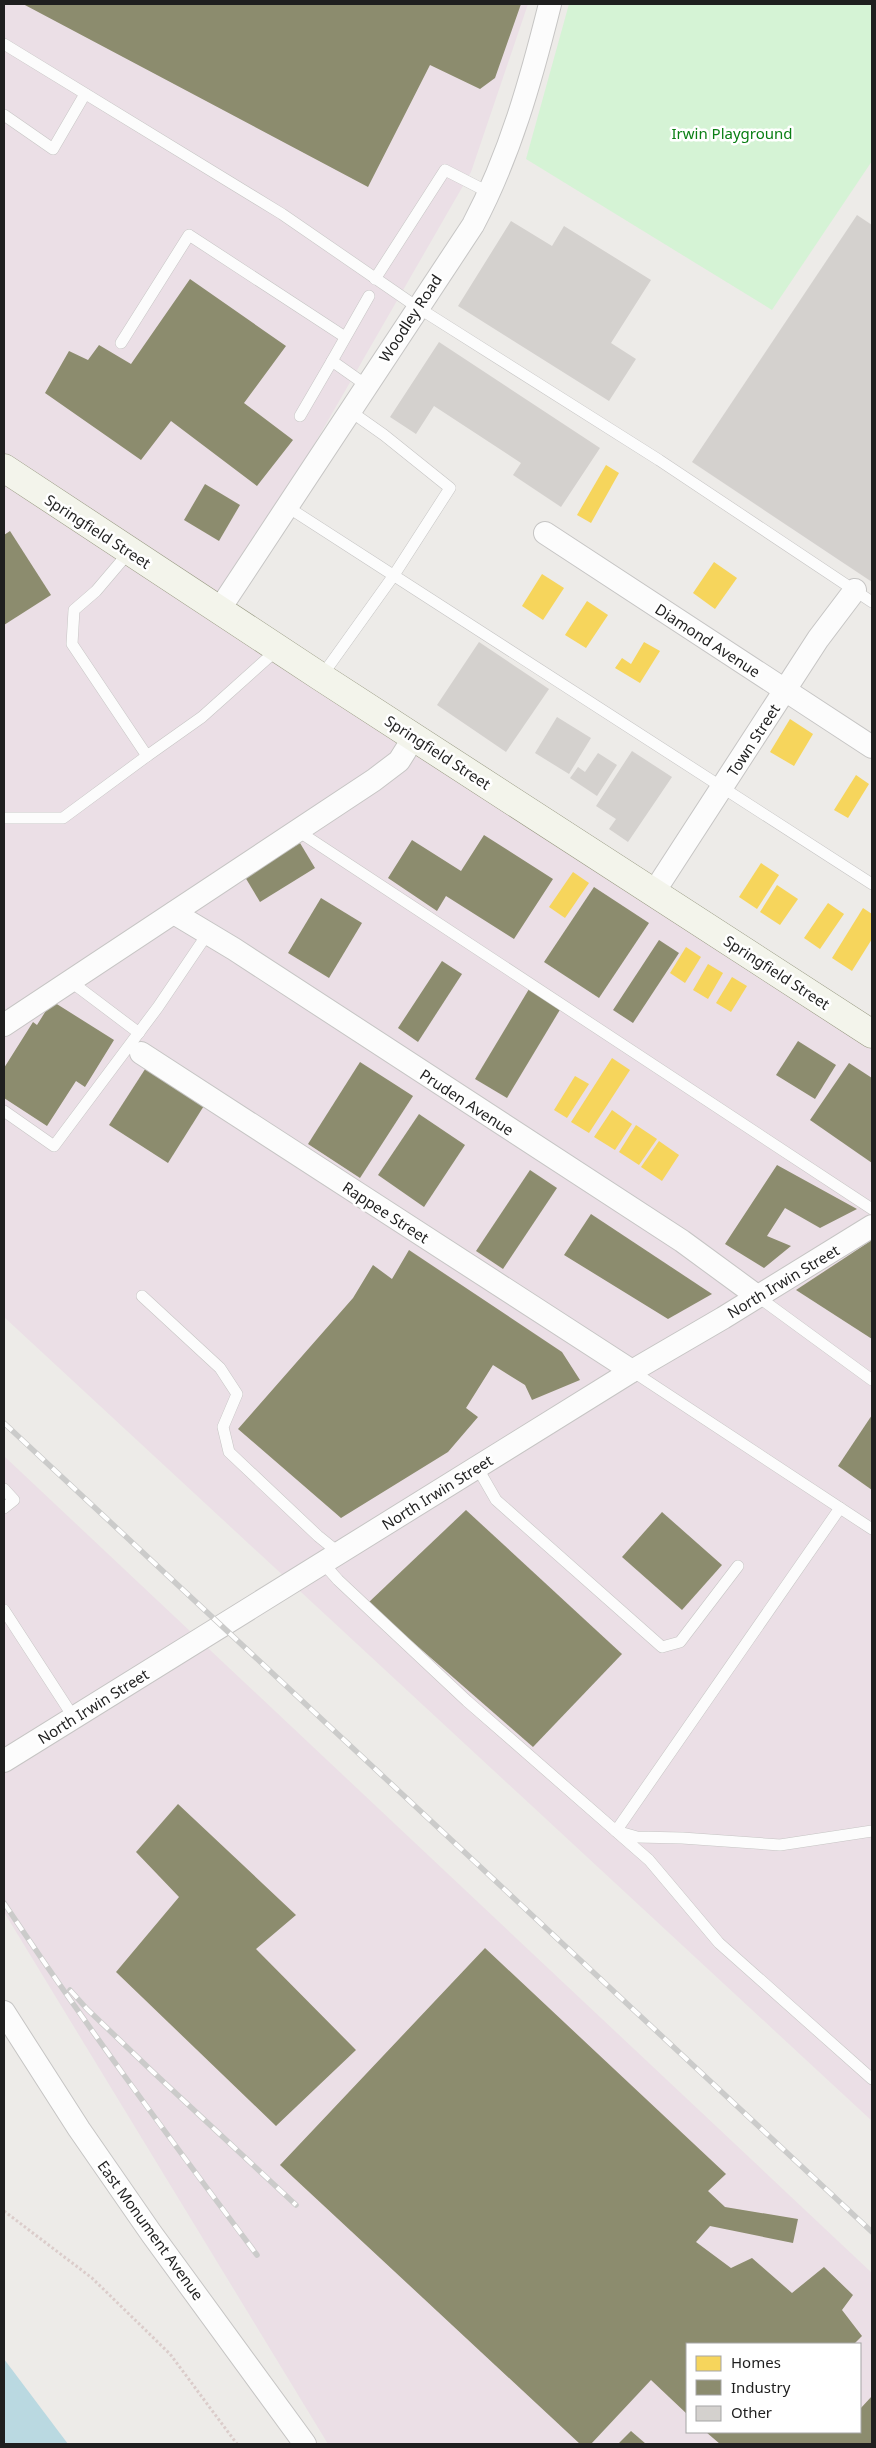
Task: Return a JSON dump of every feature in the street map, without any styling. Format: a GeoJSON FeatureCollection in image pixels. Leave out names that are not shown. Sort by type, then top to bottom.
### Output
{"type":"FeatureCollection","features":[{"type":"Feature","properties":{"kind":"main road","name":"Springfield Street"},"geometry":{"type":"LineString","coordinates":[[6,474],[279,648],[872,1034]]}},
{"type":"Feature","properties":{"kind":"street","name":"Woodley Road"},"geometry":{"type":"LineString","coordinates":[[219,610],[417,307],[473,225],[501,169],[531,80],[550,4]]}},
{"type":"Feature","properties":{"kind":"street","name":"Diamond Avenue"},"geometry":{"type":"LineString","coordinates":[[545,533],[872,746]]}},
{"type":"Feature","properties":{"kind":"street","name":"Town Street"},"geometry":{"type":"LineString","coordinates":[[654,892],[818,639],[864,596]]}},
{"type":"Feature","properties":{"kind":"street"},"geometry":{"type":"LineString","coordinates":[[4,1025],[374,780],[398,761],[414,737]]}},
{"type":"Feature","properties":{"kind":"street","name":"Pruden Avenue"},"geometry":{"type":"LineString","coordinates":[[174,913],[208,933],[682,1241],[757,1296]]}},
{"type":"Feature","properties":{"kind":"street","name":"Rappee Street"},"geometry":{"type":"LineString","coordinates":[[140,1043],[632,1370]]}},
{"type":"Feature","properties":{"kind":"street","name":"North Irwin Street"},"geometry":{"type":"LineString","coordinates":[[4,1761],[632,1370],[872,1226]]}},
{"type":"Feature","properties":{"kind":"street","name":"East Monument Avenue"},"geometry":{"type":"LineString","coordinates":[[4,2012],[79,2129],[151,2234],[305,2444]]}},
{"type":"Feature","properties":{"kind":"lane"},"geometry":{"type":"LineString","coordinates":[[4,44],[282,214],[417,307],[659,460],[864,596]]}},
{"type":"Feature","properties":{"kind":"lane"},"geometry":{"type":"LineString","coordinates":[[4,115],[53,149],[85,94]]}},
{"type":"Feature","properties":{"kind":"lane"},"geometry":{"type":"LineString","coordinates":[[375,279],[445,170],[490,193]]}},
{"type":"Feature","properties":{"kind":"lane"},"geometry":{"type":"LineString","coordinates":[[121,343],[189,234],[345,337]]}},
{"type":"Feature","properties":{"kind":"lane"},"geometry":{"type":"LineString","coordinates":[[300,416],[369,296]]}},
{"type":"Feature","properties":{"kind":"lane"},"geometry":{"type":"LineString","coordinates":[[332,360],[366,385]]}},
{"type":"Feature","properties":{"kind":"lane"},"geometry":{"type":"LineString","coordinates":[[322,677],[394,574],[450,488],[384,435],[350,411]]}},
{"type":"Feature","properties":{"kind":"lane"},"geometry":{"type":"LineString","coordinates":[[286,506],[394,574],[412,589],[723,786],[872,884]]}},
{"type":"Feature","properties":{"kind":"lane"},"geometry":{"type":"LineString","coordinates":[[130,552],[96,591],[74,610],[72,644],[147,756]]}},
{"type":"Feature","properties":{"kind":"lane"},"geometry":{"type":"LineString","coordinates":[[4,818],[63,818],[202,717],[279,648]]}},
{"type":"Feature","properties":{"kind":"lane"},"geometry":{"type":"LineString","coordinates":[[298,830],[872,1209]]}},
{"type":"Feature","properties":{"kind":"lane"},"geometry":{"type":"LineString","coordinates":[[4,1111],[54,1146],[140,1043],[208,933]]}},
{"type":"Feature","properties":{"kind":"lane"},"geometry":{"type":"LineString","coordinates":[[70,981],[140,1043]]}},
{"type":"Feature","properties":{"kind":"lane"},"geometry":{"type":"LineString","coordinates":[[142,1296],[220,1368],[238,1394],[223,1427],[229,1452],[318,1536],[331,1558],[467,1701],[649,1860],[720,1943],[872,2079]]}},
{"type":"Feature","properties":{"kind":"lane"},"geometry":{"type":"LineString","coordinates":[[757,1296],[872,1380]]}},
{"type":"Feature","properties":{"kind":"lane"},"geometry":{"type":"LineString","coordinates":[[632,1370],[872,1529]]}},
{"type":"Feature","properties":{"kind":"lane"},"geometry":{"type":"LineString","coordinates":[[477,1467],[496,1500],[662,1648],[680,1642],[738,1566]]}},
{"type":"Feature","properties":{"kind":"lane"},"geometry":{"type":"LineString","coordinates":[[4,1489],[14,1500],[4,1508]]}},
{"type":"Feature","properties":{"kind":"lane"},"geometry":{"type":"LineString","coordinates":[[616,1831],[840,1508]]}},
{"type":"Feature","properties":{"kind":"lane"},"geometry":{"type":"LineString","coordinates":[[4,1610],[74,1718]]}},
{"type":"Feature","properties":{"kind":"lane"},"geometry":{"type":"LineString","coordinates":[[616,1831],[637,1837],[682,1838],[780,1845],[872,1831]]}},
{"type":"Feature","properties":{"kind":"path"},"geometry":{"type":"LineString","coordinates":[[4,2211],[92,2278],[170,2354],[237,2444]]}},
{"type":"Feature","properties":{"kind":"shaded area"},"geometry":{"type":"Polygon","coordinates":[[[4,4],[528,4],[471,172],[219,610],[872,1044],[872,2121],[4,1317],[4,4]]]}},
{"type":"Feature","properties":{"kind":"shaded area"},"geometry":{"type":"Polygon","coordinates":[[[4,1456],[872,2273],[872,2444],[328,2444],[4,1912],[4,1456]]]}},
{"type":"Feature","properties":{"kind":"green space","name":"Irwin Playground"},"geometry":{"type":"Polygon","coordinates":[[[569,4],[872,4],[872,161],[772,310],[526,159],[569,4]]]}},
{"type":"Feature","properties":{"kind":"water"},"geometry":{"type":"Polygon","coordinates":[[[4,2359],[68,2444],[4,2444],[4,2359]]]}},
{"type":"Feature","properties":{"kind":"building: Homes"},"geometry":{"type":"Polygon","coordinates":[[[606,465],[619,473],[591,523],[577,515],[606,465]]]}},
{"type":"Feature","properties":{"kind":"building: Homes"},"geometry":{"type":"Polygon","coordinates":[[[714,562],[737,578],[715,609],[693,593],[714,562]]]}},
{"type":"Feature","properties":{"kind":"building: Homes"},"geometry":{"type":"Polygon","coordinates":[[[542,574],[564,588],[543,620],[522,606],[542,574]]]}},
{"type":"Feature","properties":{"kind":"building: Homes"},"geometry":{"type":"Polygon","coordinates":[[[587,601],[608,615],[586,648],[565,635],[587,601]]]}},
{"type":"Feature","properties":{"kind":"building: Homes"},"geometry":{"type":"Polygon","coordinates":[[[644,642],[660,651],[640,683],[615,668],[622,658],[631,664],[644,642]]]}},
{"type":"Feature","properties":{"kind":"building: Homes"},"geometry":{"type":"Polygon","coordinates":[[[790,719],[813,734],[794,766],[770,752],[790,719]]]}},
{"type":"Feature","properties":{"kind":"building: Homes"},"geometry":{"type":"Polygon","coordinates":[[[856,775],[869,784],[848,818],[834,810],[856,775]]]}},
{"type":"Feature","properties":{"kind":"building: Homes"},"geometry":{"type":"Polygon","coordinates":[[[761,863],[779,875],[757,909],[739,897],[761,863]]]}},
{"type":"Feature","properties":{"kind":"building: Homes"},"geometry":{"type":"Polygon","coordinates":[[[573,872],[589,883],[565,918],[549,907],[573,872]]]}},
{"type":"Feature","properties":{"kind":"building: Homes"},"geometry":{"type":"Polygon","coordinates":[[[777,885],[798,899],[780,925],[760,912],[777,885]]]}},
{"type":"Feature","properties":{"kind":"building: Homes"},"geometry":{"type":"Polygon","coordinates":[[[828,903],[844,914],[820,949],[804,938],[828,903]]]}},
{"type":"Feature","properties":{"kind":"building: Homes"},"geometry":{"type":"Polygon","coordinates":[[[863,908],[872,914],[872,939],[852,971],[832,958],[863,908]]]}},
{"type":"Feature","properties":{"kind":"building: Homes"},"geometry":{"type":"Polygon","coordinates":[[[686,947],[701,957],[685,983],[670,973],[686,947]]]}},
{"type":"Feature","properties":{"kind":"building: Homes"},"geometry":{"type":"Polygon","coordinates":[[[708,964],[723,973],[708,999],[693,990],[708,964]]]}},
{"type":"Feature","properties":{"kind":"building: Homes"},"geometry":{"type":"Polygon","coordinates":[[[732,977],[747,986],[731,1012],[716,1003],[732,977]]]}},
{"type":"Feature","properties":{"kind":"building: Homes"},"geometry":{"type":"Polygon","coordinates":[[[612,1058],[630,1070],[589,1133],[571,1122],[612,1058]]]}},
{"type":"Feature","properties":{"kind":"building: Homes"},"geometry":{"type":"Polygon","coordinates":[[[575,1076],[589,1084],[567,1118],[554,1110],[575,1076]]]}},
{"type":"Feature","properties":{"kind":"building: Homes"},"geometry":{"type":"Polygon","coordinates":[[[612,1110],[632,1124],[615,1150],[594,1137],[612,1110]]]}},
{"type":"Feature","properties":{"kind":"building: Homes"},"geometry":{"type":"Polygon","coordinates":[[[636,1125],[657,1139],[639,1165],[619,1152],[636,1125]]]}},
{"type":"Feature","properties":{"kind":"building: Homes"},"geometry":{"type":"Polygon","coordinates":[[[659,1141],[679,1155],[662,1181],[641,1167],[659,1141]]]}},
{"type":"Feature","properties":{"kind":"building: Industry"},"geometry":{"type":"Polygon","coordinates":[[[23,4],[521,4],[495,78],[480,89],[430,65],[368,187],[23,4]]]}},
{"type":"Feature","properties":{"kind":"building: Industry"},"geometry":{"type":"Polygon","coordinates":[[[190,279],[286,346],[244,403],[293,440],[257,486],[171,421],[141,460],[45,393],[69,351],[88,360],[99,345],[131,364],[190,279]]]}},
{"type":"Feature","properties":{"kind":"building: Industry"},"geometry":{"type":"Polygon","coordinates":[[[205,484],[240,505],[219,541],[184,520],[205,484]]]}},
{"type":"Feature","properties":{"kind":"building: Industry"},"geometry":{"type":"Polygon","coordinates":[[[10,531],[51,595],[4,625],[4,535],[10,531]]]}},
{"type":"Feature","properties":{"kind":"building: Industry"},"geometry":{"type":"Polygon","coordinates":[[[484,835],[553,879],[514,939],[446,896],[437,911],[388,878],[412,840],[461,871],[484,835]]]}},
{"type":"Feature","properties":{"kind":"building: Industry"},"geometry":{"type":"Polygon","coordinates":[[[300,843],[315,868],[260,902],[245,877],[300,843]]]}},
{"type":"Feature","properties":{"kind":"building: Industry"},"geometry":{"type":"Polygon","coordinates":[[[594,887],[649,923],[599,998],[544,962],[594,887]]]}},
{"type":"Feature","properties":{"kind":"building: Industry"},"geometry":{"type":"Polygon","coordinates":[[[321,898],[362,923],[329,978],[288,953],[321,898]]]}},
{"type":"Feature","properties":{"kind":"building: Industry"},"geometry":{"type":"Polygon","coordinates":[[[659,940],[679,953],[633,1023],[613,1010],[659,940]]]}},
{"type":"Feature","properties":{"kind":"building: Industry"},"geometry":{"type":"Polygon","coordinates":[[[442,961],[462,974],[418,1042],[398,1028],[442,961]]]}},
{"type":"Feature","properties":{"kind":"building: Industry"},"geometry":{"type":"Polygon","coordinates":[[[529,989],[561,1008],[507,1098],[475,1079],[529,989]]]}},
{"type":"Feature","properties":{"kind":"building: Industry"},"geometry":{"type":"Polygon","coordinates":[[[52,1001],[114,1040],[85,1087],[76,1081],[47,1126],[4,1098],[4,1068],[33,1022],[37,1025],[52,1001]]]}},
{"type":"Feature","properties":{"kind":"building: Industry"},"geometry":{"type":"Polygon","coordinates":[[[798,1041],[836,1065],[815,1099],[776,1075],[798,1041]]]}},
{"type":"Feature","properties":{"kind":"building: Industry"},"geometry":{"type":"Polygon","coordinates":[[[360,1062],[413,1096],[360,1178],[308,1144],[360,1062]]]}},
{"type":"Feature","properties":{"kind":"building: Industry"},"geometry":{"type":"Polygon","coordinates":[[[149,1063],[207,1101],[168,1163],[109,1125],[149,1063]]]}},
{"type":"Feature","properties":{"kind":"building: Industry"},"geometry":{"type":"Polygon","coordinates":[[[849,1063],[872,1078],[872,1163],[810,1120],[849,1063]]]}},
{"type":"Feature","properties":{"kind":"building: Industry"},"geometry":{"type":"Polygon","coordinates":[[[419,1114],[465,1145],[424,1207],[378,1175],[419,1114]]]}},
{"type":"Feature","properties":{"kind":"building: Industry"},"geometry":{"type":"Polygon","coordinates":[[[777,1165],[857,1209],[820,1228],[785,1208],[767,1236],[791,1246],[764,1268],[725,1244],[777,1165]]]}},
{"type":"Feature","properties":{"kind":"building: Industry"},"geometry":{"type":"Polygon","coordinates":[[[530,1170],[557,1188],[503,1269],[476,1251],[530,1170]]]}},
{"type":"Feature","properties":{"kind":"building: Industry"},"geometry":{"type":"Polygon","coordinates":[[[591,1214],[712,1294],[668,1319],[564,1255],[591,1214]]]}},
{"type":"Feature","properties":{"kind":"building: Industry"},"geometry":{"type":"Polygon","coordinates":[[[872,1240],[872,1339],[796,1290],[872,1240]]]}},
{"type":"Feature","properties":{"kind":"building: Industry"},"geometry":{"type":"Polygon","coordinates":[[[409,1250],[562,1352],[580,1380],[532,1400],[525,1385],[493,1365],[466,1408],[478,1417],[448,1452],[341,1518],[238,1429],[353,1298],[373,1265],[392,1279],[409,1250]]]}},
{"type":"Feature","properties":{"kind":"building: Industry"},"geometry":{"type":"Polygon","coordinates":[[[872,1415],[872,1490],[838,1466],[872,1415]]]}},
{"type":"Feature","properties":{"kind":"building: Industry"},"geometry":{"type":"Polygon","coordinates":[[[466,1510],[622,1654],[533,1747],[368,1603],[466,1510]]]}},
{"type":"Feature","properties":{"kind":"building: Industry"},"geometry":{"type":"Polygon","coordinates":[[[662,1512],[722,1565],[682,1610],[622,1557],[662,1512]]]}},
{"type":"Feature","properties":{"kind":"building: Industry"},"geometry":{"type":"Polygon","coordinates":[[[178,1804],[296,1915],[256,1949],[356,2050],[276,2126],[116,1972],[179,1897],[136,1852],[178,1804]]]}},
{"type":"Feature","properties":{"kind":"building: Industry"},"geometry":{"type":"Polygon","coordinates":[[[485,1948],[726,2174],[708,2191],[725,2207],[798,2219],[793,2243],[710,2226],[696,2242],[731,2268],[752,2258],[792,2293],[824,2267],[853,2295],[842,2310],[862,2336],[855,2343],[686,2343],[686,2413],[651,2380],[591,2444],[580,2444],[280,2165],[485,1948]]]}},
{"type":"Feature","properties":{"kind":"building: Industry"},"geometry":{"type":"Polygon","coordinates":[[[872,2396],[872,2444],[720,2444],[707,2433],[861,2433],[861,2408],[872,2396]]]}},
{"type":"Feature","properties":{"kind":"building: Industry"},"geometry":{"type":"Polygon","coordinates":[[[631,2431],[646,2444],[618,2444],[631,2431]]]}},
{"type":"Feature","properties":{"kind":"building: Other"},"geometry":{"type":"Polygon","coordinates":[[[857,215],[872,225],[872,582],[692,462],[857,215]]]}},
{"type":"Feature","properties":{"kind":"building: Other"},"geometry":{"type":"Polygon","coordinates":[[[511,221],[552,246],[564,226],[651,280],[611,343],[636,359],[609,401],[458,306],[511,221]]]}},
{"type":"Feature","properties":{"kind":"building: Other"},"geometry":{"type":"Polygon","coordinates":[[[439,342],[600,448],[561,507],[513,475],[521,463],[434,406],[416,434],[390,417],[439,342]]]}},
{"type":"Feature","properties":{"kind":"building: Other"},"geometry":{"type":"Polygon","coordinates":[[[479,642],[549,689],[506,752],[437,705],[479,642]]]}},
{"type":"Feature","properties":{"kind":"building: Other"},"geometry":{"type":"Polygon","coordinates":[[[557,717],[591,738],[569,774],[535,753],[557,717]]]}},
{"type":"Feature","properties":{"kind":"building: Other"},"geometry":{"type":"Polygon","coordinates":[[[632,751],[672,777],[628,842],[609,829],[616,819],[596,806],[632,751]]]}},
{"type":"Feature","properties":{"kind":"building: Other"},"geometry":{"type":"Polygon","coordinates":[[[598,753],[617,765],[597,796],[570,778],[578,767],[585,772],[598,753]]]}},
{"type":"Feature","properties":{"kind":"railway"},"geometry":{"type":"LineString","coordinates":[[4,1423],[872,2232]]}},
{"type":"Feature","properties":{"kind":"railway"},"geometry":{"type":"LineString","coordinates":[[4,1903],[128,2080],[257,2255]]}},
{"type":"Feature","properties":{"kind":"railway"},"geometry":{"type":"LineString","coordinates":[[70,1990],[87,2009],[153,2072],[296,2205]]}}]}
